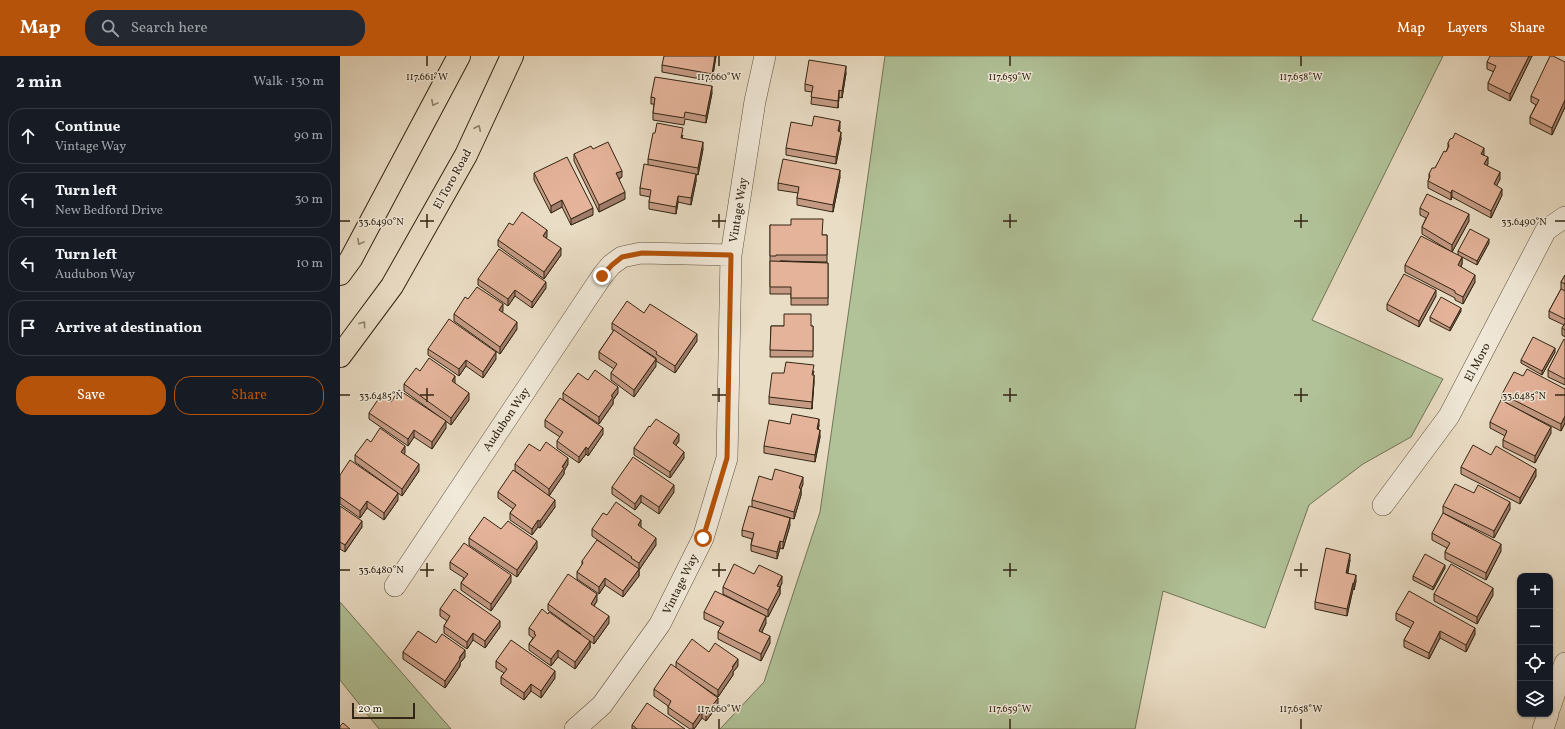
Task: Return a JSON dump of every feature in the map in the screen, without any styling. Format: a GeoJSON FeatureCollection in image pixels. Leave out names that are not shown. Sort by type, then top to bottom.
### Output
{"type":"FeatureCollection","features":[{"type":"Feature","properties":{"kind":"main road"},"geometry":{"type":"LineString","coordinates":[[340,274],[351,258],[459,56]]}},
{"type":"Feature","properties":{"kind":"main road","name":"El Toro Road"},"geometry":{"type":"LineString","coordinates":[[340,356],[392,286],[466,155],[512,56]]}},
{"type":"Feature","properties":{"kind":"street","name":"Vintage Way"},"geometry":{"type":"LineString","coordinates":[[575,729],[602,705],[660,624],[703,538],[727,458],[731,255],[755,101],[765,56]]}},
{"type":"Feature","properties":{"kind":"street","name":"El Moro"},"geometry":{"type":"LineString","coordinates":[[1383,505],[1449,416],[1546,230],[1565,217]]}},
{"type":"Feature","properties":{"kind":"street","name":"Audubon Way"},"geometry":{"type":"LineString","coordinates":[[395,586],[602,276],[612,265],[622,257],[642,253],[731,255]]}},
{"type":"Feature","properties":{"kind":"street"},"geometry":{"type":"LineString","coordinates":[[1553,697],[1565,663]]}},
{"type":"Feature","properties":{"kind":"street"},"geometry":{"type":"LineString","coordinates":[[1543,729],[1547,717]]}},
{"type":"Feature","properties":{"kind":"green space"},"geometry":{"type":"Polygon","coordinates":[[[885,56],[1443,56],[1312,320],[1443,379],[1411,437],[1363,464],[1309,505],[1265,628],[1163,591],[1135,729],[720,729],[764,682],[820,512],[885,56]]]}},
{"type":"Feature","properties":{"kind":"green space"},"geometry":{"type":"Polygon","coordinates":[[[340,602],[451,729],[379,729],[340,680],[340,602]]]}},
{"type":"Feature","properties":{"kind":"building"},"geometry":{"type":"Polygon","coordinates":[[[664,56],[715,56],[712,74],[662,65],[664,56]]]}},
{"type":"Feature","properties":{"kind":"building"},"geometry":{"type":"Polygon","coordinates":[[[1490,56],[1529,56],[1510,94],[1488,83],[1496,66],[1487,62],[1490,56]]]}},
{"type":"Feature","properties":{"kind":"building"},"geometry":{"type":"Polygon","coordinates":[[[1550,56],[1565,62],[1565,100],[1552,128],[1530,117],[1539,100],[1531,96],[1550,56]]]}},
{"type":"Feature","properties":{"kind":"building"},"geometry":{"type":"Polygon","coordinates":[[[809,60],[846,66],[842,91],[839,90],[838,101],[811,97],[813,86],[805,84],[809,60]]]}},
{"type":"Feature","properties":{"kind":"building"},"geometry":{"type":"Polygon","coordinates":[[[655,77],[712,86],[706,116],[685,112],[684,118],[653,113],[655,98],[651,97],[655,77]]]}},
{"type":"Feature","properties":{"kind":"building"},"geometry":{"type":"Polygon","coordinates":[[[814,116],[840,121],[838,131],[841,132],[836,157],[786,148],[791,122],[812,126],[814,116]]]}},
{"type":"Feature","properties":{"kind":"building"},"geometry":{"type":"Polygon","coordinates":[[[657,123],[683,128],[681,138],[703,142],[698,168],[648,159],[653,133],[655,133],[657,123]]]}},
{"type":"Feature","properties":{"kind":"building"},"geometry":{"type":"Polygon","coordinates":[[[1455,133],[1484,148],[1481,154],[1488,157],[1484,164],[1500,172],[1494,184],[1502,189],[1491,211],[1452,190],[1451,193],[1428,181],[1432,168],[1435,168],[1444,151],[1446,152],[1449,146],[1448,143],[1450,139],[1453,138],[1455,133]]]}},
{"type":"Feature","properties":{"kind":"building"},"geometry":{"type":"Polygon","coordinates":[[[608,142],[622,171],[616,173],[625,192],[599,205],[574,154],[591,146],[593,149],[608,142]]]}},
{"type":"Feature","properties":{"kind":"building"},"geometry":{"type":"Polygon","coordinates":[[[567,157],[593,208],[571,219],[562,200],[551,206],[534,173],[567,157]]]}},
{"type":"Feature","properties":{"kind":"building"},"geometry":{"type":"Polygon","coordinates":[[[783,159],[840,170],[833,205],[797,198],[799,187],[778,183],[783,159]]]}},
{"type":"Feature","properties":{"kind":"building"},"geometry":{"type":"Polygon","coordinates":[[[644,164],[696,174],[691,198],[678,196],[676,207],[649,202],[651,190],[640,188],[644,164]]]}},
{"type":"Feature","properties":{"kind":"building"},"geometry":{"type":"Polygon","coordinates":[[[1427,194],[1469,214],[1452,245],[1422,227],[1429,213],[1420,208],[1427,194]]]}},
{"type":"Feature","properties":{"kind":"building"},"geometry":{"type":"Polygon","coordinates":[[[522,212],[547,230],[543,236],[561,248],[544,272],[498,240],[509,223],[513,225],[522,212]]]}},
{"type":"Feature","properties":{"kind":"building"},"geometry":{"type":"Polygon","coordinates":[[[791,219],[823,219],[822,235],[827,235],[827,255],[770,256],[770,225],[791,225],[791,219]]]}},
{"type":"Feature","properties":{"kind":"building"},"geometry":{"type":"Polygon","coordinates":[[[1470,229],[1489,239],[1477,261],[1458,251],[1470,229]]]}},
{"type":"Feature","properties":{"kind":"building"},"geometry":{"type":"Polygon","coordinates":[[[1421,236],[1462,257],[1458,265],[1475,275],[1463,297],[1455,293],[1455,291],[1405,265],[1421,236]]]}},
{"type":"Feature","properties":{"kind":"building"},"geometry":{"type":"Polygon","coordinates":[[[499,249],[546,282],[532,302],[515,290],[508,299],[478,279],[499,249]]]}},
{"type":"Feature","properties":{"kind":"building"},"geometry":{"type":"Polygon","coordinates":[[[770,261],[828,263],[828,298],[791,298],[791,287],[770,287],[770,261]]]}},
{"type":"Feature","properties":{"kind":"building"},"geometry":{"type":"Polygon","coordinates":[[[1404,274],[1436,290],[1419,321],[1387,304],[1404,274]]]}},
{"type":"Feature","properties":{"kind":"building"},"geometry":{"type":"Polygon","coordinates":[[[1565,275],[1565,284],[1561,282],[1565,275]]]}},
{"type":"Feature","properties":{"kind":"building"},"geometry":{"type":"Polygon","coordinates":[[[477,287],[503,304],[499,310],[517,322],[500,347],[454,314],[465,297],[468,299],[477,287]]]}},
{"type":"Feature","properties":{"kind":"building"},"geometry":{"type":"Polygon","coordinates":[[[1561,289],[1565,291],[1565,319],[1549,311],[1561,289]]]}},
{"type":"Feature","properties":{"kind":"building"},"geometry":{"type":"Polygon","coordinates":[[[1441,297],[1461,308],[1450,328],[1430,317],[1441,297]]]}},
{"type":"Feature","properties":{"kind":"building"},"geometry":{"type":"Polygon","coordinates":[[[627,301],[644,313],[650,304],[697,334],[675,366],[656,354],[657,352],[612,323],[627,301]]]}},
{"type":"Feature","properties":{"kind":"building"},"geometry":{"type":"Polygon","coordinates":[[[784,314],[811,314],[811,326],[813,326],[813,351],[770,350],[771,326],[784,326],[784,314]]]}},
{"type":"Feature","properties":{"kind":"building"},"geometry":{"type":"Polygon","coordinates":[[[449,319],[496,352],[483,372],[466,360],[459,369],[428,349],[449,319]]]}},
{"type":"Feature","properties":{"kind":"building"},"geometry":{"type":"Polygon","coordinates":[[[1565,323],[1565,330],[1562,328],[1565,323]]]}},
{"type":"Feature","properties":{"kind":"building"},"geometry":{"type":"Polygon","coordinates":[[[614,330],[656,359],[634,390],[611,373],[617,364],[599,352],[614,330]]]}},
{"type":"Feature","properties":{"kind":"building"},"geometry":{"type":"Polygon","coordinates":[[[1533,337],[1555,348],[1542,371],[1521,360],[1533,337]]]}},
{"type":"Feature","properties":{"kind":"building"},"geometry":{"type":"Polygon","coordinates":[[[1564,339],[1565,340],[1565,379],[1548,370],[1564,339]]]}},
{"type":"Feature","properties":{"kind":"building"},"geometry":{"type":"Polygon","coordinates":[[[429,358],[455,376],[452,381],[469,393],[451,418],[404,384],[416,368],[420,371],[429,358]]]}},
{"type":"Feature","properties":{"kind":"building"},"geometry":{"type":"Polygon","coordinates":[[[786,362],[814,365],[812,375],[814,375],[812,402],[769,397],[772,373],[784,373],[786,362]]]}},
{"type":"Feature","properties":{"kind":"building"},"geometry":{"type":"Polygon","coordinates":[[[1527,369],[1565,389],[1565,416],[1561,424],[1502,394],[1514,372],[1523,376],[1527,369]]]}},
{"type":"Feature","properties":{"kind":"building"},"geometry":{"type":"Polygon","coordinates":[[[595,370],[618,387],[599,417],[563,393],[578,373],[588,380],[595,370]]]}},
{"type":"Feature","properties":{"kind":"building"},"geometry":{"type":"Polygon","coordinates":[[[399,390],[446,421],[432,442],[414,430],[408,439],[369,413],[381,395],[391,402],[399,390]]]}},
{"type":"Feature","properties":{"kind":"building"},"geometry":{"type":"Polygon","coordinates":[[[560,398],[603,428],[588,449],[586,447],[579,457],[557,441],[563,432],[545,420],[560,398]]]}},
{"type":"Feature","properties":{"kind":"building"},"geometry":{"type":"Polygon","coordinates":[[[1501,400],[1551,427],[1535,456],[1503,440],[1507,431],[1490,422],[1501,400]]]}},
{"type":"Feature","properties":{"kind":"building"},"geometry":{"type":"Polygon","coordinates":[[[792,414],[819,419],[817,429],[820,430],[815,455],[764,446],[769,420],[790,424],[792,414]]]}},
{"type":"Feature","properties":{"kind":"building"},"geometry":{"type":"Polygon","coordinates":[[[656,419],[679,434],[673,443],[684,452],[670,472],[634,448],[649,426],[650,427],[656,419]]]}},
{"type":"Feature","properties":{"kind":"building"},"geometry":{"type":"Polygon","coordinates":[[[380,428],[405,446],[401,452],[419,464],[402,489],[355,455],[367,439],[371,442],[380,428]]]}},
{"type":"Feature","properties":{"kind":"building"},"geometry":{"type":"Polygon","coordinates":[[[546,442],[568,458],[562,467],[564,468],[549,489],[515,464],[529,444],[540,451],[546,442]]]}},
{"type":"Feature","properties":{"kind":"building"},"geometry":{"type":"Polygon","coordinates":[[[1473,445],[1491,455],[1496,446],[1536,469],[1520,498],[1461,467],[1473,445]]]}},
{"type":"Feature","properties":{"kind":"building"},"geometry":{"type":"Polygon","coordinates":[[[633,457],[674,485],[659,507],[641,495],[635,504],[612,487],[633,457]]]}},
{"type":"Feature","properties":{"kind":"building"},"geometry":{"type":"Polygon","coordinates":[[[350,460],[398,493],[384,513],[367,501],[360,511],[340,497],[340,475],[350,460]]]}},
{"type":"Feature","properties":{"kind":"building"},"geometry":{"type":"Polygon","coordinates":[[[775,469],[803,477],[794,512],[752,500],[759,476],[772,480],[775,469]]]}},
{"type":"Feature","properties":{"kind":"building"},"geometry":{"type":"Polygon","coordinates":[[[513,470],[555,500],[540,521],[538,520],[532,529],[510,513],[516,505],[498,492],[513,470]]]}},
{"type":"Feature","properties":{"kind":"building"},"geometry":{"type":"Polygon","coordinates":[[[1455,484],[1474,493],[1478,485],[1510,502],[1494,531],[1443,506],[1455,484]]]}},
{"type":"Feature","properties":{"kind":"building"},"geometry":{"type":"Polygon","coordinates":[[[616,502],[641,520],[638,525],[656,538],[639,563],[592,529],[603,513],[607,515],[616,502]]]}},
{"type":"Feature","properties":{"kind":"building"},"geometry":{"type":"Polygon","coordinates":[[[340,506],[362,521],[345,545],[340,542],[340,506]]]}},
{"type":"Feature","properties":{"kind":"building"},"geometry":{"type":"Polygon","coordinates":[[[749,506],[790,518],[783,542],[780,541],[777,552],[751,545],[754,533],[742,530],[749,506]]]}},
{"type":"Feature","properties":{"kind":"building"},"geometry":{"type":"Polygon","coordinates":[[[1443,513],[1501,544],[1486,573],[1445,552],[1450,543],[1432,533],[1443,513]]]}},
{"type":"Feature","properties":{"kind":"building"},"geometry":{"type":"Polygon","coordinates":[[[484,517],[501,529],[508,521],[537,541],[517,570],[469,538],[484,517]]]}},
{"type":"Feature","properties":{"kind":"building"},"geometry":{"type":"Polygon","coordinates":[[[597,540],[639,569],[623,591],[605,578],[599,587],[577,572],[583,563],[582,561],[597,540]]]}},
{"type":"Feature","properties":{"kind":"building"},"geometry":{"type":"Polygon","coordinates":[[[464,543],[511,575],[491,604],[461,583],[468,574],[450,562],[464,543]]]}},
{"type":"Feature","properties":{"kind":"building"},"geometry":{"type":"Polygon","coordinates":[[[1326,548],[1350,554],[1346,573],[1356,575],[1347,609],[1315,602],[1326,548]]]}},
{"type":"Feature","properties":{"kind":"building"},"geometry":{"type":"Polygon","coordinates":[[[1425,554],[1445,565],[1433,587],[1413,576],[1425,554]]]}},
{"type":"Feature","properties":{"kind":"building"},"geometry":{"type":"Polygon","coordinates":[[[734,564],[754,574],[759,565],[782,576],[777,586],[780,587],[768,610],[723,587],[734,564]]]}},
{"type":"Feature","properties":{"kind":"building"},"geometry":{"type":"Polygon","coordinates":[[[1451,564],[1493,588],[1477,617],[1434,594],[1451,564]]]}},
{"type":"Feature","properties":{"kind":"building"},"geometry":{"type":"Polygon","coordinates":[[[568,574],[597,594],[591,604],[609,616],[594,637],[548,604],[568,574]]]}},
{"type":"Feature","properties":{"kind":"building"},"geometry":{"type":"Polygon","coordinates":[[[454,589],[500,621],[485,641],[473,633],[467,642],[444,626],[450,616],[440,609],[454,589]]]}},
{"type":"Feature","properties":{"kind":"building"},"geometry":{"type":"Polygon","coordinates":[[[715,591],[766,616],[759,631],[770,636],[761,654],[718,632],[724,622],[704,612],[715,591]]]}},
{"type":"Feature","properties":{"kind":"building"},"geometry":{"type":"Polygon","coordinates":[[[1409,591],[1475,628],[1466,645],[1440,631],[1429,653],[1404,640],[1414,622],[1396,613],[1409,591]]]}},
{"type":"Feature","properties":{"kind":"building"},"geometry":{"type":"Polygon","coordinates":[[[542,609],[548,614],[549,612],[590,641],[575,662],[558,650],[551,659],[529,644],[536,635],[534,634],[535,632],[529,628],[542,609]]]}},
{"type":"Feature","properties":{"kind":"building"},"geometry":{"type":"Polygon","coordinates":[[[418,631],[436,643],[442,634],[465,650],[445,681],[403,652],[418,631]]]}},
{"type":"Feature","properties":{"kind":"building"},"geometry":{"type":"Polygon","coordinates":[[[692,639],[709,652],[715,643],[738,659],[718,690],[676,662],[692,639]]]}},
{"type":"Feature","properties":{"kind":"building"},"geometry":{"type":"Polygon","coordinates":[[[511,640],[555,671],[541,691],[531,684],[524,693],[501,677],[507,669],[496,661],[511,640]]]}},
{"type":"Feature","properties":{"kind":"building"},"geometry":{"type":"Polygon","coordinates":[[[671,664],[718,698],[706,714],[702,711],[693,724],[668,707],[671,701],[654,689],[671,664]]]}},
{"type":"Feature","properties":{"kind":"building"},"geometry":{"type":"Polygon","coordinates":[[[647,703],[685,729],[637,729],[632,725],[647,703]]]}},
{"type":"Feature","properties":{"kind":"building"},"geometry":{"type":"Polygon","coordinates":[[[343,723],[350,729],[340,729],[340,726],[343,723]]]}},
{"type":"Feature","properties":{"kind":"route"},"geometry":{"type":"LineString","coordinates":[[602,276],[622,257],[642,253],[731,255],[727,458],[703,538]]}}]}
